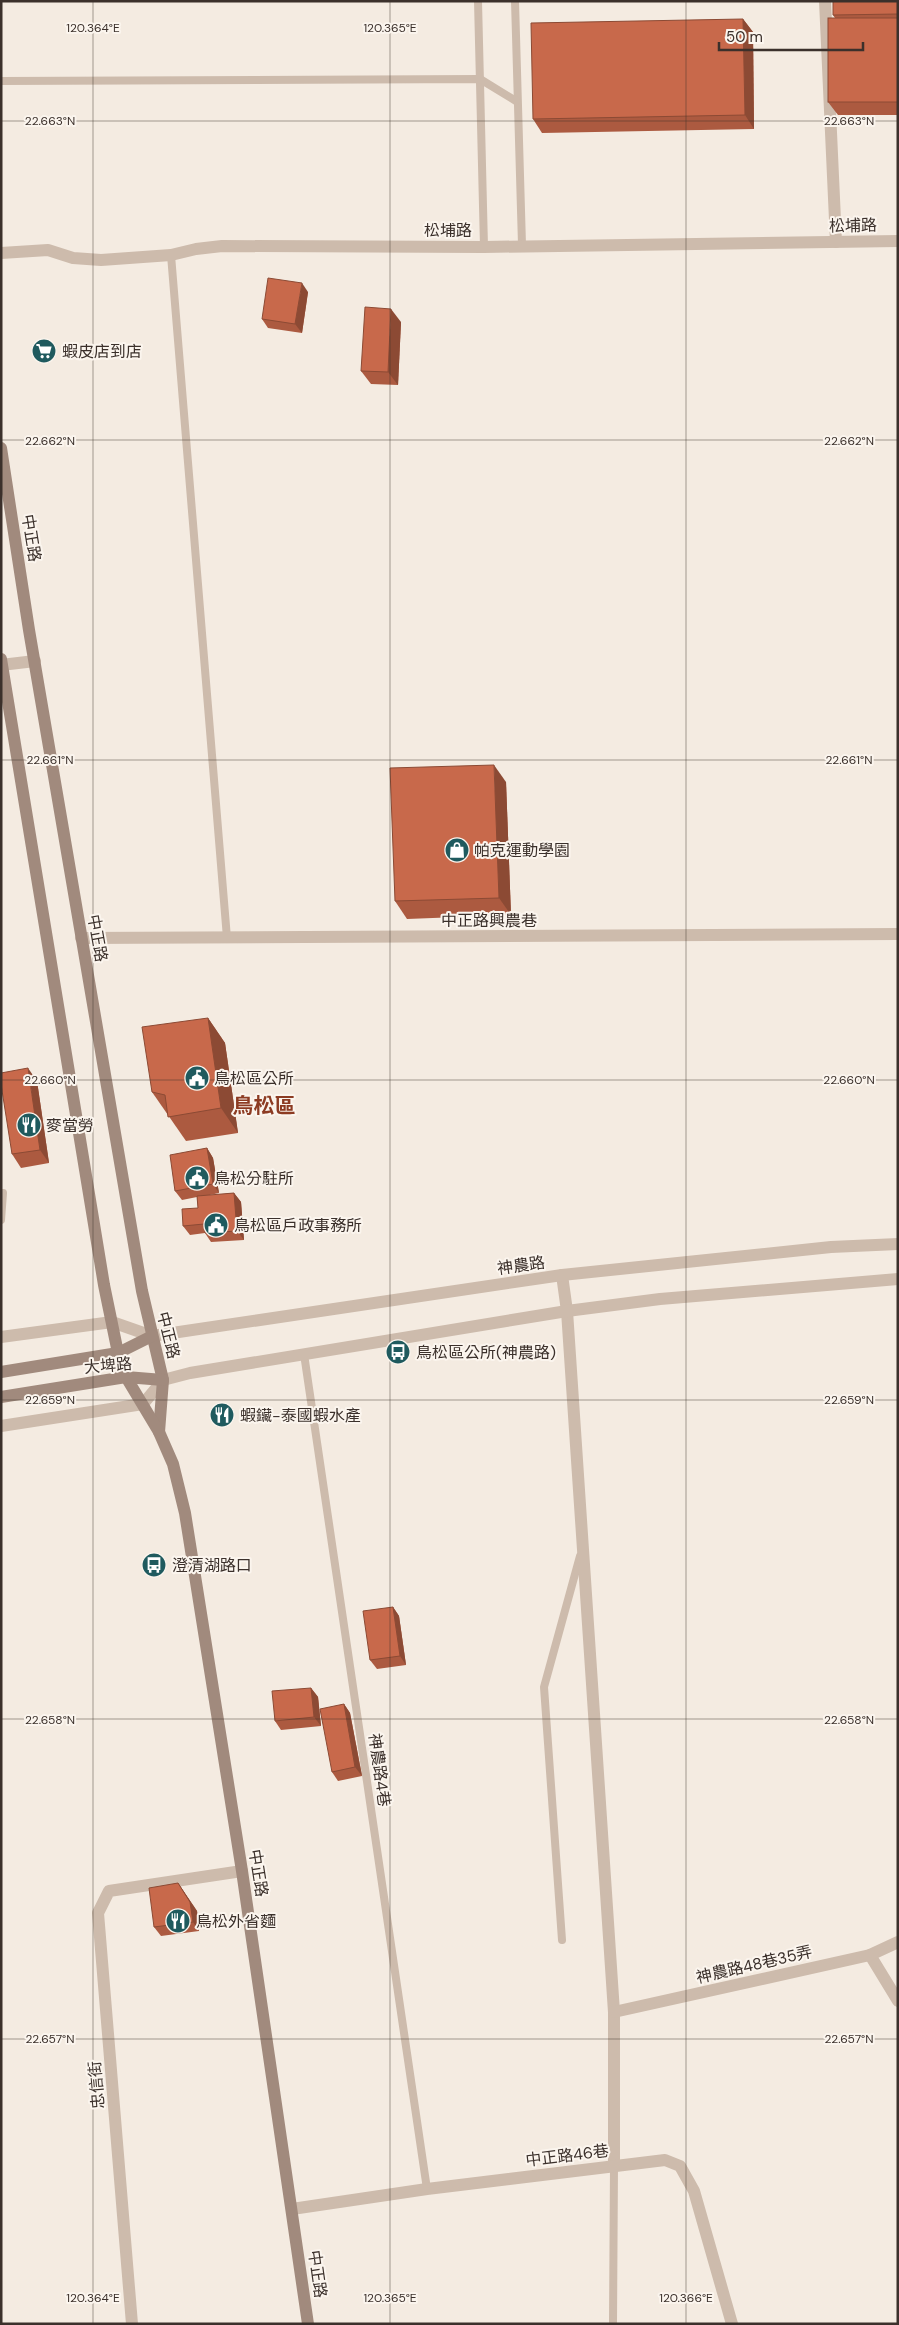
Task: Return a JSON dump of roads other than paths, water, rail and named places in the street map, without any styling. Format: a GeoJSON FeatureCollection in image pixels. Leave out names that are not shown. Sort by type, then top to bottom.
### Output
{"type":"FeatureCollection","features":[{"type":"Feature","properties":{"kind":"main road","name":"中正路"},"geometry":{"type":"LineString","coordinates":[[1,448],[81,938],[152,1336],[163,1380],[159,1432]]}},
{"type":"Feature","properties":{"kind":"main road","name":"中正路"},"geometry":{"type":"LineString","coordinates":[[2,663],[104,1285],[118,1352],[126,1376],[159,1432],[173,1464],[185,1513],[242,1871],[308,2324]]}},
{"type":"Feature","properties":{"kind":"main road","name":"大埤路"},"geometry":{"type":"LineString","coordinates":[[1,1372],[118,1352],[152,1336]]}},
{"type":"Feature","properties":{"kind":"main road","name":"大埤路"},"geometry":{"type":"LineString","coordinates":[[1,1397],[126,1376],[163,1380]]}},
{"type":"Feature","properties":{"kind":"street"},"geometry":{"type":"LineString","coordinates":[[825,1],[836,242]]}},
{"type":"Feature","properties":{"kind":"street","name":"松埔路"},"geometry":{"type":"LineString","coordinates":[[1,253],[48,250],[73,258],[101,260],[171,255],[196,249],[222,246],[484,247],[898,241]]}},
{"type":"Feature","properties":{"kind":"street"},"geometry":{"type":"LineString","coordinates":[[2,663],[35,661]]}},
{"type":"Feature","properties":{"kind":"street","name":"中正路興農巷"},"geometry":{"type":"LineString","coordinates":[[81,938],[898,934]]}},
{"type":"Feature","properties":{"kind":"street","name":"神農路"},"geometry":{"type":"LineString","coordinates":[[152,1336],[562,1276],[784,1251],[898,1244]]}},
{"type":"Feature","properties":{"kind":"street"},"geometry":{"type":"LineString","coordinates":[[562,1276],[567,1311],[614,2012],[614,2166]]}},
{"type":"Feature","properties":{"kind":"street"},"geometry":{"type":"LineString","coordinates":[[1,1426],[143,1404],[163,1380],[190,1373],[304,1354],[567,1311],[660,1300],[898,1279]]}},
{"type":"Feature","properties":{"kind":"street","name":"大埤路"},"geometry":{"type":"LineString","coordinates":[[1,1337],[112,1322],[152,1336]]}},
{"type":"Feature","properties":{"kind":"street","name":"忠信街"},"geometry":{"type":"LineString","coordinates":[[132,2324],[98,1913],[108,1891],[242,1871]]}},
{"type":"Feature","properties":{"kind":"street","name":"神農路48巷35弄"},"geometry":{"type":"LineString","coordinates":[[614,2012],[870,1955],[898,1942]]}},
{"type":"Feature","properties":{"kind":"street"},"geometry":{"type":"LineString","coordinates":[[870,1955],[898,2001]]}},
{"type":"Feature","properties":{"kind":"street","name":"中正路46巷"},"geometry":{"type":"LineString","coordinates":[[292,2209],[428,2189],[665,2160],[680,2166],[694,2191],[732,2324]]}},
{"type":"Feature","properties":{"kind":"lane"},"geometry":{"type":"LineString","coordinates":[[478,1],[484,247]]}},
{"type":"Feature","properties":{"kind":"lane"},"geometry":{"type":"LineString","coordinates":[[514,1],[522,245]]}},
{"type":"Feature","properties":{"kind":"lane"},"geometry":{"type":"LineString","coordinates":[[1,81],[480,80],[516,100]]}},
{"type":"Feature","properties":{"kind":"lane"},"geometry":{"type":"LineString","coordinates":[[171,255],[227,938]]}},
{"type":"Feature","properties":{"kind":"lane"},"geometry":{"type":"LineString","coordinates":[[1,1220],[3,1193]]}},
{"type":"Feature","properties":{"kind":"lane","name":"神農路4巷"},"geometry":{"type":"LineString","coordinates":[[304,1354],[428,2189]]}},
{"type":"Feature","properties":{"kind":"lane"},"geometry":{"type":"LineString","coordinates":[[562,1940],[544,1687],[583,1547]]}},
{"type":"Feature","properties":{"kind":"lane"},"geometry":{"type":"LineString","coordinates":[[613,2324],[614,2166]]}},
{"type":"Feature","properties":{"kind":"place","name":"蝦皮店到店"},"geometry":{"type":"Point","coordinates":[44,351]}},
{"type":"Feature","properties":{"kind":"place","name":"帕克運動學園"},"geometry":{"type":"Point","coordinates":[457,850]}},
{"type":"Feature","properties":{"kind":"place","name":"鳥松區公所"},"geometry":{"type":"Point","coordinates":[197,1078]}},
{"type":"Feature","properties":{"kind":"place","name":"麥當勞"},"geometry":{"type":"Point","coordinates":[29,1125]}},
{"type":"Feature","properties":{"kind":"place","name":"鳥松分駐所"},"geometry":{"type":"Point","coordinates":[197,1178]}},
{"type":"Feature","properties":{"kind":"place","name":"鳥松區戶政事務所"},"geometry":{"type":"Point","coordinates":[216,1225]}},
{"type":"Feature","properties":{"kind":"place","name":"鳥松區公所(神農路)"},"geometry":{"type":"Point","coordinates":[398,1352]}},
{"type":"Feature","properties":{"kind":"place","name":"蝦鑶-泰國蝦水產"},"geometry":{"type":"Point","coordinates":[222,1415]}},
{"type":"Feature","properties":{"kind":"place","name":"澄清湖路口"},"geometry":{"type":"Point","coordinates":[154,1565]}},
{"type":"Feature","properties":{"kind":"place","name":"鳥松外省麵"},"geometry":{"type":"Point","coordinates":[178,1921]}},
{"type":"Feature","properties":{"kind":"district","name":"鳥松區"},"geometry":{"type":"Point","coordinates":[264,1106]}}]}
